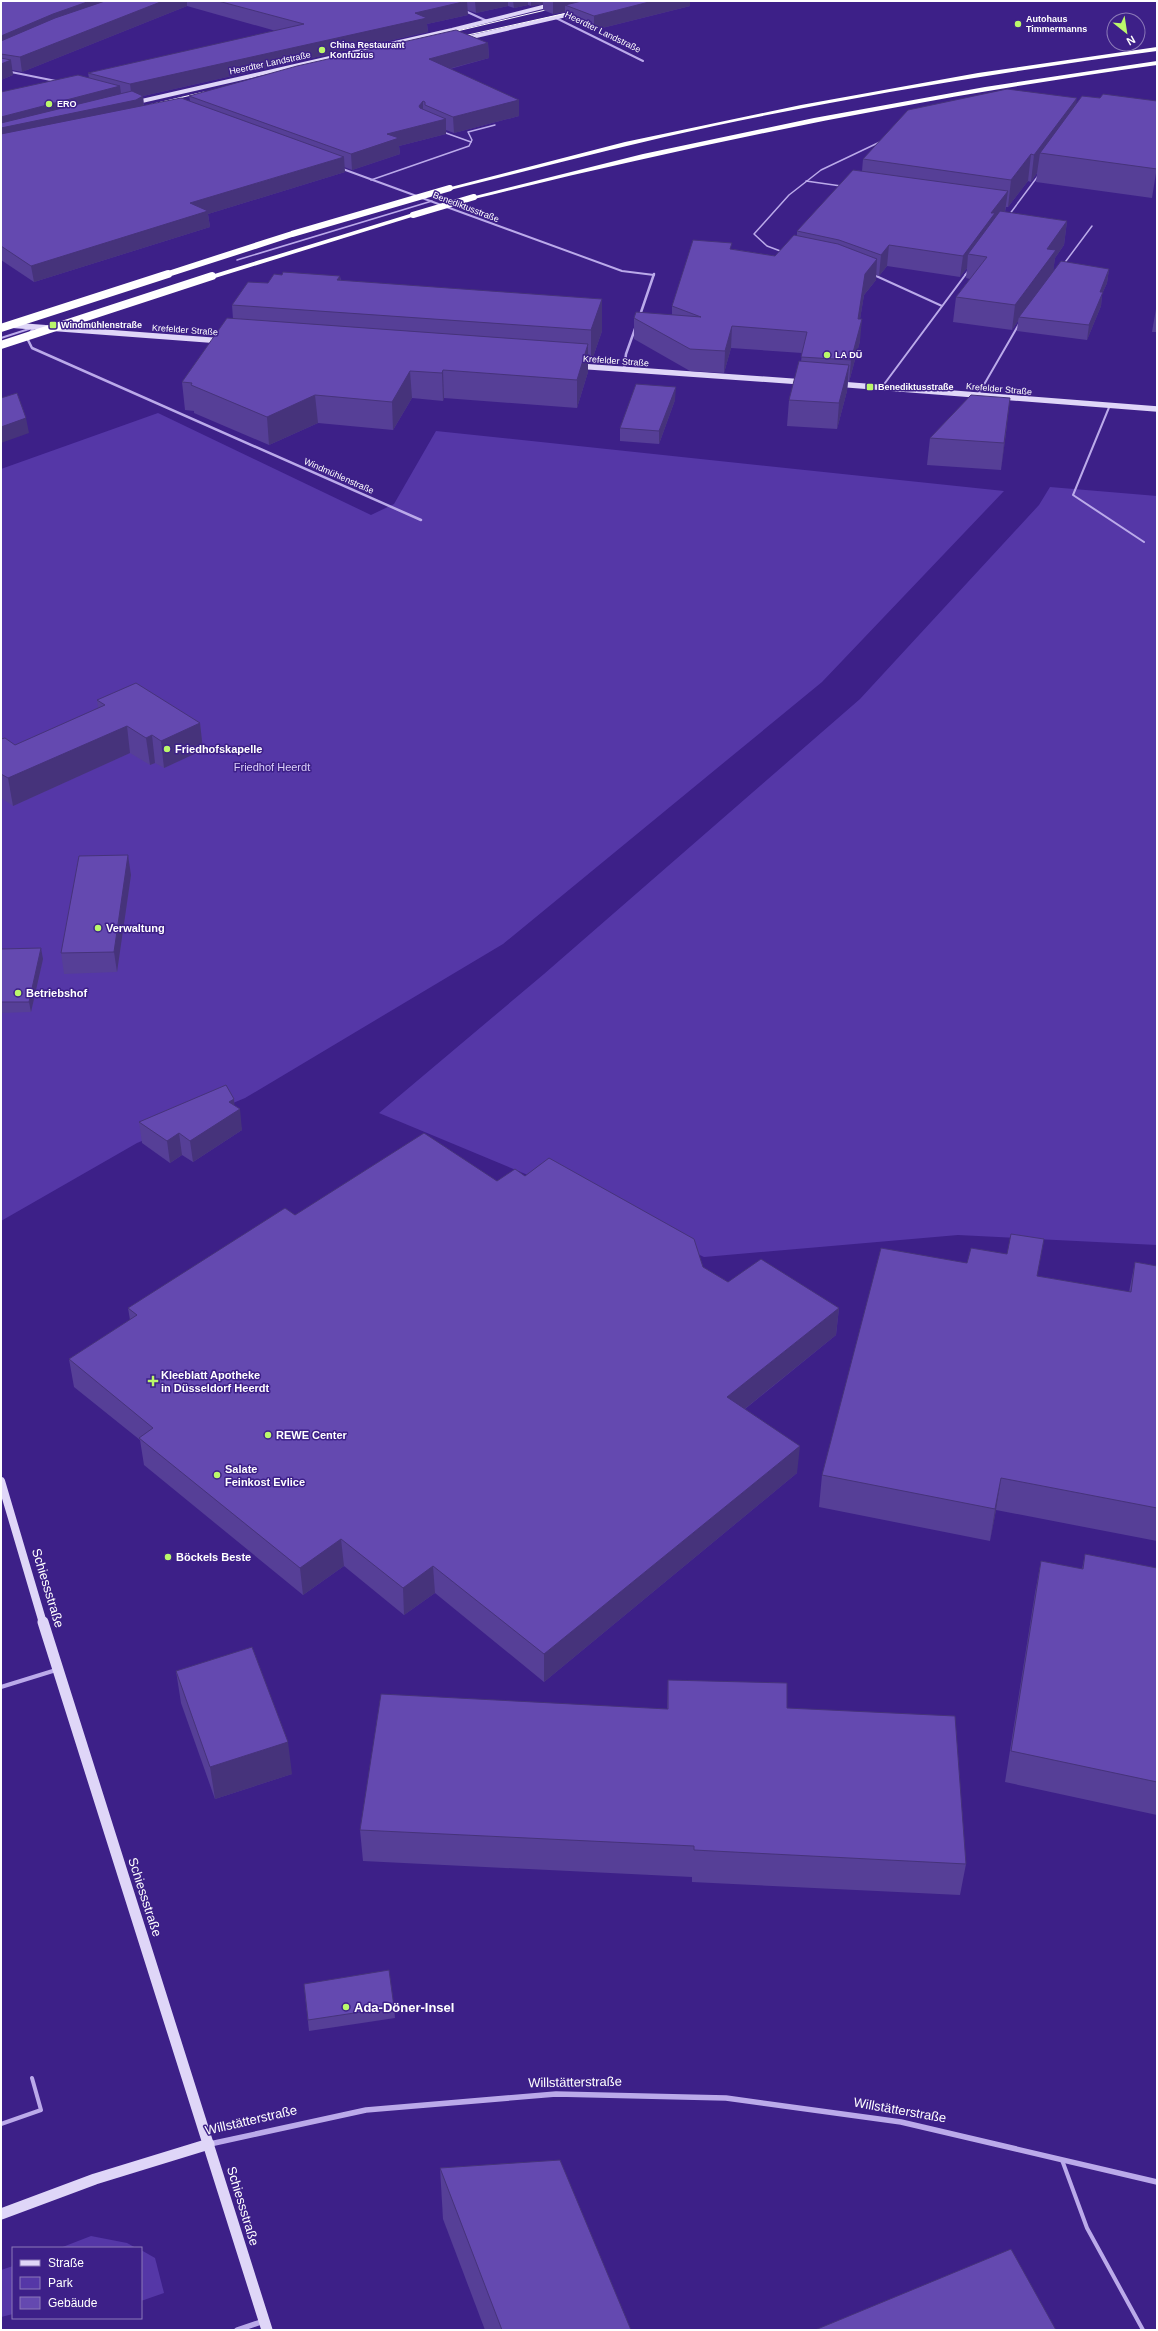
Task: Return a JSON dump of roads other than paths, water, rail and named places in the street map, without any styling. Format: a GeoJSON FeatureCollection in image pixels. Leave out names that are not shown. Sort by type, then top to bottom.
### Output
{"type":"FeatureCollection","features":[{"type":"Feature","properties":{"kind":"highway"},"geometry":{"type":"LineString","coordinates":[[1,328],[285,236],[450,188],[565,158],[762,113],[942,80],[1100,56],[1157,49]]}},
{"type":"Feature","properties":{"kind":"highway"},"geometry":{"type":"LineString","coordinates":[[1,345],[291,251],[474,197],[573,171],[772,127],[954,93],[1157,63]]}},
{"type":"Feature","properties":{"kind":"main road","name":"Heerdter Landstraße"},"geometry":{"type":"LineString","coordinates":[[127,102],[134,102],[296,66],[566,1]]}},
{"type":"Feature","properties":{"kind":"main road","name":"Heerdter Landstraße"},"geometry":{"type":"LineString","coordinates":[[457,40],[584,11]]}},
{"type":"Feature","properties":{"kind":"main road"},"geometry":{"type":"LineString","coordinates":[[487,21],[504,30]]}},
{"type":"Feature","properties":{"kind":"main road"},"geometry":{"type":"LineString","coordinates":[[164,102],[163,99],[176,92]]}},
{"type":"Feature","properties":{"kind":"main road"},"geometry":{"type":"LineString","coordinates":[[134,102],[144,106]]}},
{"type":"Feature","properties":{"kind":"main road","name":"Krefelder Straße"},"geometry":{"type":"LineString","coordinates":[[1,324],[34,328],[233,342]]}},
{"type":"Feature","properties":{"kind":"main road","name":"Krefelder Straße"},"geometry":{"type":"LineString","coordinates":[[568,366],[806,382]]}},
{"type":"Feature","properties":{"kind":"main road","name":"Krefelder Straße"},"geometry":{"type":"LineString","coordinates":[[830,384],[1157,409]]}},
{"type":"Feature","properties":{"kind":"main road","name":"Schiessstraße"},"geometry":{"type":"LineString","coordinates":[[1,1481],[58,1669],[265,2325]]}},
{"type":"Feature","properties":{"kind":"main road","name":"Willstätterstraße"},"geometry":{"type":"LineString","coordinates":[[1,2214],[95,2179],[209,2144]]}},
{"type":"Feature","properties":{"kind":"street"},"geometry":{"type":"LineString","coordinates":[[456,7],[487,21]]}},
{"type":"Feature","properties":{"kind":"street","name":"Heerdter Landstraße"},"geometry":{"type":"LineString","coordinates":[[556,18],[643,61]]}},
{"type":"Feature","properties":{"kind":"street"},"geometry":{"type":"LineString","coordinates":[[1,70],[58,82]]}},
{"type":"Feature","properties":{"kind":"street","name":"Benediktusstraße"},"geometry":{"type":"LineString","coordinates":[[334,166],[622,271],[654,274],[626,354],[624,370]]}},
{"type":"Feature","properties":{"kind":"street","name":"Windmühlenstraße"},"geometry":{"type":"LineString","coordinates":[[34,328],[27,338],[32,348],[421,520]]}},
{"type":"Feature","properties":{"kind":"street","name":"Willstätterstraße"},"geometry":{"type":"LineString","coordinates":[[209,2144],[366,2110],[556,2094],[726,2098],[901,2122],[1062,2158],[1157,2182]]}},
{"type":"Feature","properties":{"kind":"street","name":"Schiessstraße"},"geometry":{"type":"LineString","coordinates":[[237,2330],[265,2325]]}},
{"type":"Feature","properties":{"kind":"lane"},"geometry":{"type":"LineString","coordinates":[[371,180],[469,146],[472,140],[468,132],[495,125]]}},
{"type":"Feature","properties":{"kind":"lane"},"geometry":{"type":"LineString","coordinates":[[438,130],[471,142]]}},
{"type":"Feature","properties":{"kind":"lane"},"geometry":{"type":"LineString","coordinates":[[784,252],[771,249],[761,243],[754,234],[789,195],[821,170],[888,138]]}},
{"type":"Feature","properties":{"kind":"lane"},"geometry":{"type":"LineString","coordinates":[[1008,216],[1040,174]]}},
{"type":"Feature","properties":{"kind":"lane"},"geometry":{"type":"LineString","coordinates":[[806,181],[844,186]]}},
{"type":"Feature","properties":{"kind":"lane"},"geometry":{"type":"LineString","coordinates":[[237,260],[432,201]]}},
{"type":"Feature","properties":{"kind":"lane"},"geometry":{"type":"LineString","coordinates":[[1005,209],[1013,210]]}},
{"type":"Feature","properties":{"kind":"lane"},"geometry":{"type":"LineString","coordinates":[[1060,268],[1092,226]]}},
{"type":"Feature","properties":{"kind":"lane"},"geometry":{"type":"LineString","coordinates":[[882,388],[971,268]]}},
{"type":"Feature","properties":{"kind":"lane"},"geometry":{"type":"LineString","coordinates":[[872,275],[942,306]]}},
{"type":"Feature","properties":{"kind":"lane"},"geometry":{"type":"LineString","coordinates":[[978,395],[1023,319]]}},
{"type":"Feature","properties":{"kind":"lane"},"geometry":{"type":"LineString","coordinates":[[1,338],[34,328]]}},
{"type":"Feature","properties":{"kind":"lane"},"geometry":{"type":"LineString","coordinates":[[1110,406],[1073,495],[1144,542]]}},
{"type":"Feature","properties":{"kind":"lane"},"geometry":{"type":"LineString","coordinates":[[1,1687],[58,1669]]}},
{"type":"Feature","properties":{"kind":"lane"},"geometry":{"type":"LineString","coordinates":[[1,2124],[41,2110],[32,2078]]}},
{"type":"Feature","properties":{"kind":"lane"},"geometry":{"type":"LineString","coordinates":[[1062,2158],[1088,2228],[1143,2330]]}},
{"type":"Feature","properties":{"kind":"tram line"},"geometry":{"type":"LineString","coordinates":[[453,32],[554,8]]}},
{"type":"Feature","properties":{"kind":"tram line"},"geometry":{"type":"LineString","coordinates":[[459,37],[576,11]]}},
{"type":"Feature","properties":{"kind":"tram line"},"geometry":{"type":"LineString","coordinates":[[149,105],[204,92]]}},
{"type":"Feature","properties":{"kind":"place","name":"Autohaus Timmermanns"},"geometry":{"type":"Point","coordinates":[1018,24]}},
{"type":"Feature","properties":{"kind":"place","name":"China Restaurant Konfuzius"},"geometry":{"type":"Point","coordinates":[322,50]}},
{"type":"Feature","properties":{"kind":"place","name":"ERO"},"geometry":{"type":"Point","coordinates":[49,104]}},
{"type":"Feature","properties":{"kind":"place","name":"Windmühlenstraße"},"geometry":{"type":"Point","coordinates":[53,325]}},
{"type":"Feature","properties":{"kind":"place","name":"LA DÜ"},"geometry":{"type":"Point","coordinates":[827,355]}},
{"type":"Feature","properties":{"kind":"place","name":"Benediktusstraße"},"geometry":{"type":"Point","coordinates":[870,387]}},
{"type":"Feature","properties":{"kind":"place","name":"Friedhofskapelle"},"geometry":{"type":"Point","coordinates":[167,749]}},
{"type":"Feature","properties":{"kind":"place","name":"Verwaltung"},"geometry":{"type":"Point","coordinates":[98,928]}},
{"type":"Feature","properties":{"kind":"place","name":"Betriebshof"},"geometry":{"type":"Point","coordinates":[18,993]}},
{"type":"Feature","properties":{"kind":"place","name":"Kleeblatt Apotheke in Düsseldorf Heerdt"},"geometry":{"type":"Point","coordinates":[153,1381]}},
{"type":"Feature","properties":{"kind":"place","name":"REWE Center"},"geometry":{"type":"Point","coordinates":[268,1435]}},
{"type":"Feature","properties":{"kind":"place","name":"Salate Feinkost Evlice"},"geometry":{"type":"Point","coordinates":[217,1475]}},
{"type":"Feature","properties":{"kind":"place","name":"Böckels Beste"},"geometry":{"type":"Point","coordinates":[168,1557]}},
{"type":"Feature","properties":{"kind":"place","name":"Ada-Döner-Insel"},"geometry":{"type":"Point","coordinates":[346,2007]}},
{"type":"Feature","properties":{"kind":"park label","name":"Friedhof Heerdt"},"geometry":{"type":"Point","coordinates":[272,767]}}]}
